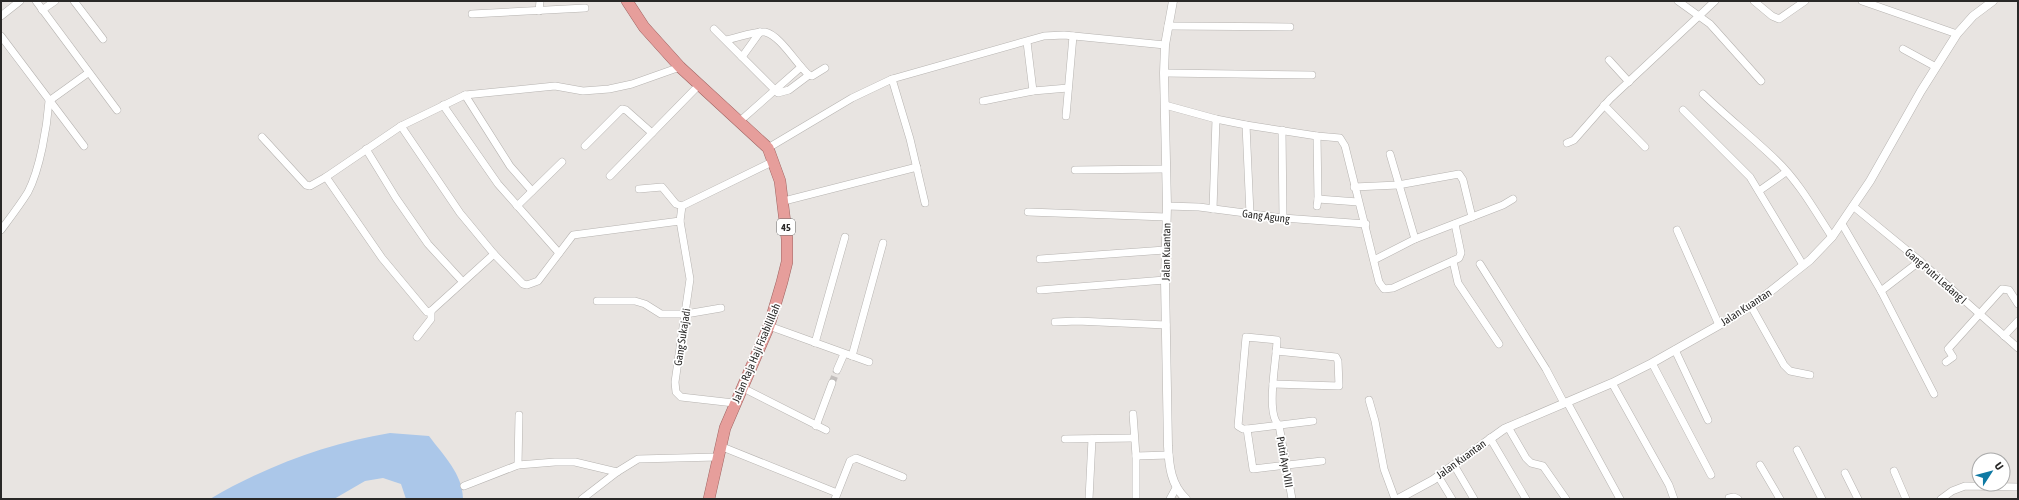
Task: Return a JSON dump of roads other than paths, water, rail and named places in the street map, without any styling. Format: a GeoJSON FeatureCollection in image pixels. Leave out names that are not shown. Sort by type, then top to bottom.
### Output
{"type":"FeatureCollection","features":[{"type":"Feature","properties":{"kind":"highway","name":"Jalan Raja Haji Fisabilillah"},"geometry":{"type":"LineString","coordinates":[[627,1],[644,27],[680,68],[768,148],[774,161],[784,201],[787,262],[778,303],[734,403],[720,446],[709,499]]}},
{"type":"Feature","properties":{"kind":"street"},"geometry":{"type":"LineString","coordinates":[[1,16],[20,1]]}},
{"type":"Feature","properties":{"kind":"street"},"geometry":{"type":"LineString","coordinates":[[36,1],[88,73],[117,110]]}},
{"type":"Feature","properties":{"kind":"street"},"geometry":{"type":"LineString","coordinates":[[42,10],[55,1]]}},
{"type":"Feature","properties":{"kind":"street"},"geometry":{"type":"LineString","coordinates":[[74,1],[103,39]]}},
{"type":"Feature","properties":{"kind":"street"},"geometry":{"type":"LineString","coordinates":[[539,11],[540,1]]}},
{"type":"Feature","properties":{"kind":"street","name":"Jalan Kuantan"},"geometry":{"type":"LineString","coordinates":[[1174,1],[1165,45],[1164,73],[1167,206],[1165,280],[1169,455],[1176,488]]}},
{"type":"Feature","properties":{"kind":"street"},"geometry":{"type":"LineString","coordinates":[[1678,1],[1715,29],[1761,81]]}},
{"type":"Feature","properties":{"kind":"street"},"geometry":{"type":"LineString","coordinates":[[1567,143],[1574,140],[1604,105],[1699,18],[1715,1]]}},
{"type":"Feature","properties":{"kind":"street"},"geometry":{"type":"LineString","coordinates":[[1754,1],[1772,16],[1779,19],[1805,1]]}},
{"type":"Feature","properties":{"kind":"street"},"geometry":{"type":"LineString","coordinates":[[1862,1],[1956,34]]}},
{"type":"Feature","properties":{"kind":"street","name":"Jalan Kuantan"},"geometry":{"type":"LineString","coordinates":[[1398,499],[1438,476],[1490,438],[1508,427],[1612,383],[1652,363],[1719,325],[1751,306],[1803,265],[1832,237],[1842,224],[1870,181],[1956,34],[1974,16],[1993,1]]}},
{"type":"Feature","properties":{"kind":"street"},"geometry":{"type":"LineString","coordinates":[[472,14],[585,8]]}},
{"type":"Feature","properties":{"kind":"street"},"geometry":{"type":"LineString","coordinates":[[1168,26],[1290,27]]}},
{"type":"Feature","properties":{"kind":"street"},"geometry":{"type":"LineString","coordinates":[[714,29],[774,91],[778,93],[789,90],[809,75],[812,76],[825,68]]}},
{"type":"Feature","properties":{"kind":"street"},"geometry":{"type":"LineString","coordinates":[[726,40],[760,32],[767,33],[773,36],[809,75]]}},
{"type":"Feature","properties":{"kind":"street"},"geometry":{"type":"LineString","coordinates":[[742,57],[760,32]]}},
{"type":"Feature","properties":{"kind":"street"},"geometry":{"type":"LineString","coordinates":[[1,36],[84,146]]}},
{"type":"Feature","properties":{"kind":"street"},"geometry":{"type":"LineString","coordinates":[[768,148],[852,98],[892,80],[1044,36],[1073,36],[1165,45]]}},
{"type":"Feature","properties":{"kind":"street"},"geometry":{"type":"LineString","coordinates":[[1066,116],[1073,36]]}},
{"type":"Feature","properties":{"kind":"street"},"geometry":{"type":"LineString","coordinates":[[1027,42],[1032,91]]}},
{"type":"Feature","properties":{"kind":"street"},"geometry":{"type":"LineString","coordinates":[[1903,49],[1936,67]]}},
{"type":"Feature","properties":{"kind":"street"},"geometry":{"type":"LineString","coordinates":[[1609,60],[1629,82]]}},
{"type":"Feature","properties":{"kind":"street"},"geometry":{"type":"LineString","coordinates":[[740,121],[801,67]]}},
{"type":"Feature","properties":{"kind":"street"},"geometry":{"type":"LineString","coordinates":[[262,138],[306,185],[310,186],[326,177],[401,126],[465,95],[555,86],[583,91],[609,89],[632,84],[680,68]]}},
{"type":"Feature","properties":{"kind":"street"},"geometry":{"type":"LineString","coordinates":[[1,230],[22,201],[32,182],[46,130],[49,101],[88,73]]}},
{"type":"Feature","properties":{"kind":"street"},"geometry":{"type":"LineString","coordinates":[[1164,73],[1312,75]]}},
{"type":"Feature","properties":{"kind":"street"},"geometry":{"type":"LineString","coordinates":[[892,80],[917,167],[925,203]]}},
{"type":"Feature","properties":{"kind":"street"},"geometry":{"type":"LineString","coordinates":[[610,176],[699,85]]}},
{"type":"Feature","properties":{"kind":"street"},"geometry":{"type":"LineString","coordinates":[[983,101],[1032,91],[1068,88]]}},
{"type":"Feature","properties":{"kind":"street"},"geometry":{"type":"LineString","coordinates":[[1703,94],[1734,124],[1776,160],[1832,237]]}},
{"type":"Feature","properties":{"kind":"street"},"geometry":{"type":"LineString","coordinates":[[465,95],[510,166],[532,191]]}},
{"type":"Feature","properties":{"kind":"street"},"geometry":{"type":"LineString","coordinates":[[443,105],[476,155],[517,206],[559,253]]}},
{"type":"Feature","properties":{"kind":"street"},"geometry":{"type":"LineString","coordinates":[[1165,105],[1216,119],[1317,136],[1336,137],[1343,141],[1358,202],[1366,224],[1380,285],[1388,289],[1459,258],[1462,253],[1455,224]]}},
{"type":"Feature","properties":{"kind":"street"},"geometry":{"type":"LineString","coordinates":[[1604,105],[1645,147]]}},
{"type":"Feature","properties":{"kind":"street"},"geometry":{"type":"LineString","coordinates":[[585,146],[622,109],[626,110],[652,133]]}},
{"type":"Feature","properties":{"kind":"street"},"geometry":{"type":"LineString","coordinates":[[1683,110],[1739,166],[1759,191],[1803,265]]}},
{"type":"Feature","properties":{"kind":"street"},"geometry":{"type":"LineString","coordinates":[[1212,209],[1216,119]]}},
{"type":"Feature","properties":{"kind":"street"},"geometry":{"type":"LineString","coordinates":[[1246,125],[1250,214]]}},
{"type":"Feature","properties":{"kind":"street"},"geometry":{"type":"LineString","coordinates":[[401,126],[460,213],[494,254],[523,284],[527,286],[536,283],[570,238],[577,234],[680,222]]}},
{"type":"Feature","properties":{"kind":"street"},"geometry":{"type":"LineString","coordinates":[[1282,130],[1283,218]]}},
{"type":"Feature","properties":{"kind":"street"},"geometry":{"type":"LineString","coordinates":[[1317,136],[1318,202],[1358,202]]}},
{"type":"Feature","properties":{"kind":"street"},"geometry":{"type":"LineString","coordinates":[[366,149],[396,198],[428,244],[462,281]]}},
{"type":"Feature","properties":{"kind":"street"},"geometry":{"type":"LineString","coordinates":[[1390,154],[1415,239]]}},
{"type":"Feature","properties":{"kind":"street"},"geometry":{"type":"LineString","coordinates":[[639,189],[662,187],[676,204],[682,206],[774,161]]}},
{"type":"Feature","properties":{"kind":"street"},"geometry":{"type":"LineString","coordinates":[[517,206],[562,162]]}},
{"type":"Feature","properties":{"kind":"street"},"geometry":{"type":"LineString","coordinates":[[784,201],[917,167]]}},
{"type":"Feature","properties":{"kind":"street"},"geometry":{"type":"LineString","coordinates":[[1075,170],[1165,169]]}},
{"type":"Feature","properties":{"kind":"street"},"geometry":{"type":"LineString","coordinates":[[1759,191],[1786,172]]}},
{"type":"Feature","properties":{"kind":"street"},"geometry":{"type":"LineString","coordinates":[[1354,187],[1398,185],[1459,174],[1463,180],[1472,217]]}},
{"type":"Feature","properties":{"kind":"street"},"geometry":{"type":"LineString","coordinates":[[326,177],[391,270],[423,310],[427,312],[431,311],[462,281],[494,254]]}},
{"type":"Feature","properties":{"kind":"street"},"geometry":{"type":"LineString","coordinates":[[1374,260],[1415,239],[1503,205],[1512,200]]}},
{"type":"Feature","properties":{"kind":"street","name":"Gang Sukajadi"},"geometry":{"type":"LineString","coordinates":[[682,206],[680,222],[690,271],[686,314],[675,382],[676,392],[681,397],[734,403]]}},
{"type":"Feature","properties":{"kind":"street","name":"Gang Agung"},"geometry":{"type":"LineString","coordinates":[[1167,206],[1212,209],[1283,218],[1366,224]]}},
{"type":"Feature","properties":{"kind":"street","name":"Gang Putri Ledang I"},"geometry":{"type":"LineString","coordinates":[[1853,206],[1920,261],[2018,348]]}},
{"type":"Feature","properties":{"kind":"street"},"geometry":{"type":"LineString","coordinates":[[1028,212],[1166,217]]}},
{"type":"Feature","properties":{"kind":"street"},"geometry":{"type":"LineString","coordinates":[[1842,224],[1881,292],[1934,394]]}},
{"type":"Feature","properties":{"kind":"street"},"geometry":{"type":"LineString","coordinates":[[1677,230],[1719,325]]}},
{"type":"Feature","properties":{"kind":"street"},"geometry":{"type":"LineString","coordinates":[[815,343],[845,237]]}},
{"type":"Feature","properties":{"kind":"street"},"geometry":{"type":"LineString","coordinates":[[852,356],[883,242]]}},
{"type":"Feature","properties":{"kind":"street"},"geometry":{"type":"LineString","coordinates":[[1040,259],[1165,250]]}},
{"type":"Feature","properties":{"kind":"street"},"geometry":{"type":"LineString","coordinates":[[1453,261],[1458,283],[1499,344]]}},
{"type":"Feature","properties":{"kind":"street"},"geometry":{"type":"LineString","coordinates":[[1881,292],[1920,261]]}},
{"type":"Feature","properties":{"kind":"street"},"geometry":{"type":"LineString","coordinates":[[1480,264],[1546,368],[1620,499]]}},
{"type":"Feature","properties":{"kind":"street"},"geometry":{"type":"LineString","coordinates":[[1040,290],[1165,280]]}},
{"type":"Feature","properties":{"kind":"street"},"geometry":{"type":"LineString","coordinates":[[1946,362],[1953,357],[1948,349],[2004,288],[2009,290],[2018,304]]}},
{"type":"Feature","properties":{"kind":"street"},"geometry":{"type":"LineString","coordinates":[[597,300],[635,301],[645,304],[661,314],[686,314],[721,308]]}},
{"type":"Feature","properties":{"kind":"street"},"geometry":{"type":"LineString","coordinates":[[1751,306],[1784,365],[1790,371],[1810,375]]}},
{"type":"Feature","properties":{"kind":"street"},"geometry":{"type":"LineString","coordinates":[[417,338],[431,319],[431,311]]}},
{"type":"Feature","properties":{"kind":"street"},"geometry":{"type":"LineString","coordinates":[[1055,322],[1077,321],[1166,325]]}},
{"type":"Feature","properties":{"kind":"street"},"geometry":{"type":"LineString","coordinates":[[2004,336],[2018,321]]}},
{"type":"Feature","properties":{"kind":"street"},"geometry":{"type":"LineString","coordinates":[[769,326],[869,362]]}},
{"type":"Feature","properties":{"kind":"street"},"geometry":{"type":"LineString","coordinates":[[1273,384],[1339,386],[1338,361],[1336,357],[1276,351],[1275,338],[1247,336],[1245,338],[1238,426],[1243,429],[1248,429],[1313,421]]}},
{"type":"Feature","properties":{"kind":"street"},"geometry":{"type":"LineString","coordinates":[[1675,350],[1708,420]]}},
{"type":"Feature","properties":{"kind":"street","name":"Putri Ayu VIII"},"geometry":{"type":"LineString","coordinates":[[1276,351],[1273,384],[1273,417],[1279,425],[1292,499]]}},
{"type":"Feature","properties":{"kind":"street"},"geometry":{"type":"LineString","coordinates":[[837,370],[844,354]]}},
{"type":"Feature","properties":{"kind":"street"},"geometry":{"type":"LineString","coordinates":[[1652,363],[1711,475]]}},
{"type":"Feature","properties":{"kind":"street"},"geometry":{"type":"LineString","coordinates":[[816,426],[832,383]]}},
{"type":"Feature","properties":{"kind":"street"},"geometry":{"type":"LineString","coordinates":[[1612,383],[1669,485],[1674,499]]}},
{"type":"Feature","properties":{"kind":"street"},"geometry":{"type":"LineString","coordinates":[[741,388],[826,430]]}},
{"type":"Feature","properties":{"kind":"street"},"geometry":{"type":"LineString","coordinates":[[1369,400],[1375,421],[1384,470],[1395,499]]}},
{"type":"Feature","properties":{"kind":"street"},"geometry":{"type":"LineString","coordinates":[[1133,414],[1136,456],[1136,499]]}},
{"type":"Feature","properties":{"kind":"street"},"geometry":{"type":"LineString","coordinates":[[518,465],[519,415]]}},
{"type":"Feature","properties":{"kind":"street"},"geometry":{"type":"LineString","coordinates":[[1508,427],[1526,458],[1531,463],[1543,466],[1566,499]]}},
{"type":"Feature","properties":{"kind":"street"},"geometry":{"type":"LineString","coordinates":[[1248,429],[1253,469],[1322,462]]}},
{"type":"Feature","properties":{"kind":"street"},"geometry":{"type":"LineString","coordinates":[[1065,439],[1134,438]]}},
{"type":"Feature","properties":{"kind":"street"},"geometry":{"type":"LineString","coordinates":[[1490,438],[1526,499]]}},
{"type":"Feature","properties":{"kind":"street"},"geometry":{"type":"LineString","coordinates":[[1089,499],[1092,439]]}},
{"type":"Feature","properties":{"kind":"street"},"geometry":{"type":"LineString","coordinates":[[720,446],[836,496],[850,461],[856,458],[903,477]]}},
{"type":"Feature","properties":{"kind":"street"},"geometry":{"type":"LineString","coordinates":[[1797,450],[1822,499]]}},
{"type":"Feature","properties":{"kind":"street"},"geometry":{"type":"LineString","coordinates":[[1136,456],[1169,455]]}},
{"type":"Feature","properties":{"kind":"street"},"geometry":{"type":"LineString","coordinates":[[582,499],[634,461],[642,459],[717,458]]}},
{"type":"Feature","properties":{"kind":"street"},"geometry":{"type":"LineString","coordinates":[[464,486],[518,465],[575,462],[617,472]]}},
{"type":"Feature","properties":{"kind":"street"},"geometry":{"type":"LineString","coordinates":[[1454,465],[1474,499]]}},
{"type":"Feature","properties":{"kind":"street"},"geometry":{"type":"LineString","coordinates":[[1760,465],[1780,499]]}},
{"type":"Feature","properties":{"kind":"street"},"geometry":{"type":"LineString","coordinates":[[1894,471],[1906,499]]}},
{"type":"Feature","properties":{"kind":"street"},"geometry":{"type":"LineString","coordinates":[[1845,473],[1858,499]]}},
{"type":"Feature","properties":{"kind":"street"},"geometry":{"type":"LineString","coordinates":[[1438,476],[1452,499]]}},
{"type":"Feature","properties":{"kind":"street"},"geometry":{"type":"LineString","coordinates":[[1941,499],[1952,491],[1965,486],[2018,488]]}},
{"type":"Feature","properties":{"kind":"street"},"geometry":{"type":"LineString","coordinates":[[1170,499],[1176,488],[1186,499]]}},
{"type":"Feature","properties":{"kind":"street"},"geometry":{"type":"LineString","coordinates":[[1729,498],[1734,497],[1738,499]]}},
{"type":"Feature","properties":{"kind":"water"},"geometry":{"type":"Polygon","coordinates":[[[390,433],[429,436],[456,473],[460,481],[463,499],[406,499],[401,484],[383,478],[365,481],[334,499],[210,499],[252,477],[297,458],[343,443],[390,433]]]}},
{"type":"Feature","properties":{"kind":"tunnel"},"geometry":{"type":"LineString","coordinates":[[832,383],[837,370]]}}]}
